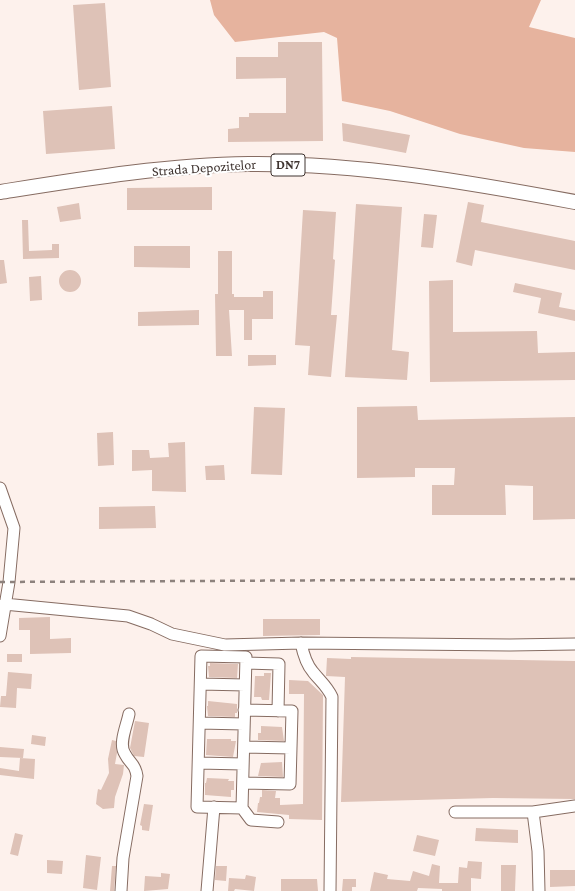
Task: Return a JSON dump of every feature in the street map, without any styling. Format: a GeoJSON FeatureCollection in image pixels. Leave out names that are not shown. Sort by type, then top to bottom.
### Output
{"type":"FeatureCollection","features":[{"type":"Feature","properties":{"kind":"main road","name":"Strada Depozitelor"},"geometry":{"type":"LineString","coordinates":[[0,192],[67,182],[176,169],[236,165],[272,165],[388,172],[438,178],[575,202]]}},
{"type":"Feature","properties":{"kind":"street"},"geometry":{"type":"LineString","coordinates":[[0,488],[14,528],[9,582],[4,604],[0,636]]}},
{"type":"Feature","properties":{"kind":"street"},"geometry":{"type":"LineString","coordinates":[[4,604],[128,616],[151,624],[172,634],[225,645],[301,643],[510,645],[575,644]]}},
{"type":"Feature","properties":{"kind":"street"},"geometry":{"type":"LineString","coordinates":[[301,643],[303,656],[312,672],[328,687],[332,697],[330,891]]}},
{"type":"Feature","properties":{"kind":"street"},"geometry":{"type":"LineString","coordinates":[[242,808],[197,807],[202,656],[246,657],[242,808],[251,820],[278,822]]}},
{"type":"Feature","properties":{"kind":"street"},"geometry":{"type":"LineString","coordinates":[[246,663],[279,664],[278,711]]}},
{"type":"Feature","properties":{"kind":"street"},"geometry":{"type":"LineString","coordinates":[[201,684],[245,685]]}},
{"type":"Feature","properties":{"kind":"street"},"geometry":{"type":"LineString","coordinates":[[243,783],[290,784],[292,711],[244,710]]}},
{"type":"Feature","properties":{"kind":"street"},"geometry":{"type":"LineString","coordinates":[[121,891],[123,858],[137,776],[136,767],[123,752],[123,743],[129,714]]}},
{"type":"Feature","properties":{"kind":"street"},"geometry":{"type":"LineString","coordinates":[[200,723],[244,724]]}},
{"type":"Feature","properties":{"kind":"street"},"geometry":{"type":"LineString","coordinates":[[244,747],[291,748]]}},
{"type":"Feature","properties":{"kind":"street"},"geometry":{"type":"LineString","coordinates":[[199,763],[243,764]]}},
{"type":"Feature","properties":{"kind":"street"},"geometry":{"type":"LineString","coordinates":[[455,812],[532,812],[575,806]]}},
{"type":"Feature","properties":{"kind":"street"},"geometry":{"type":"LineString","coordinates":[[207,891],[214,807]]}},
{"type":"Feature","properties":{"kind":"street"},"geometry":{"type":"LineString","coordinates":[[532,812],[538,851],[539,891]]}},
{"type":"Feature","properties":{"kind":"shaded area"},"geometry":{"type":"Polygon","coordinates":[[[210,0],[541,0],[529,27],[575,38],[575,152],[524,148],[460,134],[390,111],[342,101],[337,38],[324,32],[235,42],[214,15],[210,0]]]}},
{"type":"Feature","properties":{"kind":"building"},"geometry":{"type":"Polygon","coordinates":[[[105,3],[111,87],[79,90],[73,5],[105,3]]]}},
{"type":"Feature","properties":{"kind":"building"},"geometry":{"type":"Polygon","coordinates":[[[278,42],[322,42],[323,141],[228,142],[228,129],[239,128],[239,117],[249,117],[249,113],[286,113],[286,78],[236,79],[236,57],[278,57],[278,42]]]}},
{"type":"Feature","properties":{"kind":"building"},"geometry":{"type":"Polygon","coordinates":[[[112,106],[115,149],[46,154],[43,111],[112,106]]]}},
{"type":"Feature","properties":{"kind":"building"},"geometry":{"type":"Polygon","coordinates":[[[342,123],[410,135],[406,153],[343,141],[342,123]]]}},
{"type":"Feature","properties":{"kind":"building"},"geometry":{"type":"Polygon","coordinates":[[[212,187],[212,210],[127,210],[127,188],[212,187]]]}},
{"type":"Feature","properties":{"kind":"building"},"geometry":{"type":"Polygon","coordinates":[[[468,202],[484,205],[481,222],[575,241],[575,270],[475,250],[472,266],[456,262],[468,202]]]}},
{"type":"Feature","properties":{"kind":"building"},"geometry":{"type":"Polygon","coordinates":[[[79,203],[81,219],[60,222],[57,207],[79,203]]]}},
{"type":"Feature","properties":{"kind":"building"},"geometry":{"type":"Polygon","coordinates":[[[356,204],[402,207],[392,350],[409,352],[407,380],[345,377],[356,204]]]}},
{"type":"Feature","properties":{"kind":"building"},"geometry":{"type":"Polygon","coordinates":[[[303,210],[336,212],[333,259],[335,260],[331,315],[337,315],[331,377],[308,375],[310,346],[295,345],[303,210]]]}},
{"type":"Feature","properties":{"kind":"building"},"geometry":{"type":"Polygon","coordinates":[[[424,214],[437,215],[433,248],[421,247],[424,214]]]}},
{"type":"Feature","properties":{"kind":"building"},"geometry":{"type":"Polygon","coordinates":[[[22,220],[28,220],[29,251],[52,250],[52,244],[59,244],[59,258],[23,259],[22,220]]]}},
{"type":"Feature","properties":{"kind":"building"},"geometry":{"type":"Polygon","coordinates":[[[134,246],[190,246],[190,268],[134,267],[134,246]]]}},
{"type":"Feature","properties":{"kind":"building"},"geometry":{"type":"Polygon","coordinates":[[[218,251],[232,251],[232,294],[234,294],[234,297],[263,297],[263,291],[273,291],[273,319],[252,319],[252,340],[244,340],[244,310],[229,310],[232,356],[216,356],[215,294],[218,294],[218,251]]]}},
{"type":"Feature","properties":{"kind":"building"},"geometry":{"type":"Polygon","coordinates":[[[0,260],[4,260],[7,283],[0,284],[0,260]]]}},
{"type":"Feature","properties":{"kind":"building"},"geometry":{"type":"Polygon","coordinates":[[[70,270],[78,273],[81,281],[78,289],[70,292],[62,289],[59,281],[62,273],[70,270]]]}},
{"type":"Feature","properties":{"kind":"building"},"geometry":{"type":"Polygon","coordinates":[[[41,276],[42,300],[30,301],[29,277],[41,276]]]}},
{"type":"Feature","properties":{"kind":"building"},"geometry":{"type":"Polygon","coordinates":[[[453,280],[453,332],[537,331],[538,353],[575,352],[575,380],[430,382],[429,281],[453,280]]]}},
{"type":"Feature","properties":{"kind":"building"},"geometry":{"type":"Polygon","coordinates":[[[515,283],[562,293],[559,307],[575,310],[575,321],[538,313],[541,298],[513,292],[515,283]]]}},
{"type":"Feature","properties":{"kind":"building"},"geometry":{"type":"Polygon","coordinates":[[[199,310],[199,325],[138,326],[138,312],[199,310]]]}},
{"type":"Feature","properties":{"kind":"building"},"geometry":{"type":"Polygon","coordinates":[[[248,355],[276,355],[276,365],[248,366],[248,355]]]}},
{"type":"Feature","properties":{"kind":"building"},"geometry":{"type":"Polygon","coordinates":[[[417,406],[418,420],[575,417],[575,519],[533,520],[533,486],[505,485],[506,515],[432,515],[432,485],[454,485],[455,468],[415,468],[415,477],[357,478],[357,407],[417,406]]]}},
{"type":"Feature","properties":{"kind":"building"},"geometry":{"type":"Polygon","coordinates":[[[254,407],[285,408],[282,475],[251,474],[254,407]]]}},
{"type":"Feature","properties":{"kind":"building"},"geometry":{"type":"Polygon","coordinates":[[[113,432],[114,465],[98,466],[97,433],[113,432]]]}},
{"type":"Feature","properties":{"kind":"building"},"geometry":{"type":"Polygon","coordinates":[[[185,442],[186,492],[152,491],[152,470],[132,471],[132,450],[149,450],[150,458],[169,457],[168,443],[185,442]]]}},
{"type":"Feature","properties":{"kind":"building"},"geometry":{"type":"Polygon","coordinates":[[[224,465],[225,480],[206,480],[205,466],[224,465]]]}},
{"type":"Feature","properties":{"kind":"building"},"geometry":{"type":"Polygon","coordinates":[[[155,506],[156,528],[99,529],[99,507],[155,506]]]}},
{"type":"Feature","properties":{"kind":"building"},"geometry":{"type":"Polygon","coordinates":[[[50,617],[50,639],[71,638],[71,653],[30,654],[30,630],[19,630],[19,618],[50,617]]]}},
{"type":"Feature","properties":{"kind":"building"},"geometry":{"type":"Polygon","coordinates":[[[263,619],[320,619],[320,635],[263,636],[263,619]]]}},
{"type":"Feature","properties":{"kind":"building"},"geometry":{"type":"Polygon","coordinates":[[[7,654],[22,654],[22,662],[7,662],[7,654]]]}},
{"type":"Feature","properties":{"kind":"building"},"geometry":{"type":"Polygon","coordinates":[[[351,657],[575,661],[575,799],[493,798],[341,802],[345,677],[326,676],[327,658],[351,659],[351,657]]]}},
{"type":"Feature","properties":{"kind":"building"},"geometry":{"type":"Polygon","coordinates":[[[210,663],[238,664],[237,678],[209,677],[208,666],[210,666],[210,663]]]}},
{"type":"Feature","properties":{"kind":"building"},"geometry":{"type":"Polygon","coordinates":[[[8,672],[32,674],[31,689],[17,688],[16,708],[0,707],[1,696],[6,696],[8,672]]]}},
{"type":"Feature","properties":{"kind":"building"},"geometry":{"type":"Polygon","coordinates":[[[264,673],[271,673],[269,700],[262,700],[261,697],[254,697],[255,676],[264,676],[264,673]]]}},
{"type":"Feature","properties":{"kind":"building"},"geometry":{"type":"Polygon","coordinates":[[[289,680],[308,681],[323,695],[322,820],[289,819],[289,815],[257,812],[260,797],[262,797],[262,790],[276,791],[275,798],[280,798],[280,805],[303,804],[304,694],[289,694],[289,680]]]}},
{"type":"Feature","properties":{"kind":"building"},"geometry":{"type":"Polygon","coordinates":[[[208,701],[237,704],[237,713],[235,713],[235,717],[208,716],[208,701]]]}},
{"type":"Feature","properties":{"kind":"building"},"geometry":{"type":"Polygon","coordinates":[[[135,721],[149,723],[144,757],[134,756],[130,748],[135,721]]]}},
{"type":"Feature","properties":{"kind":"building"},"geometry":{"type":"Polygon","coordinates":[[[261,726],[282,727],[284,741],[258,740],[258,733],[261,733],[261,726]]]}},
{"type":"Feature","properties":{"kind":"building"},"geometry":{"type":"Polygon","coordinates":[[[32,735],[46,737],[45,746],[31,744],[32,735]]]}},
{"type":"Feature","properties":{"kind":"building"},"geometry":{"type":"Polygon","coordinates":[[[207,739],[231,739],[231,741],[236,741],[233,757],[206,755],[207,739]]]}},
{"type":"Feature","properties":{"kind":"building"},"geometry":{"type":"Polygon","coordinates":[[[112,740],[116,741],[117,753],[115,764],[124,765],[123,774],[115,797],[114,808],[103,809],[96,804],[97,795],[98,789],[101,790],[109,773],[108,759],[112,740]]]}},
{"type":"Feature","properties":{"kind":"building"},"geometry":{"type":"Polygon","coordinates":[[[0,747],[24,749],[23,758],[0,757],[0,747]]]}},
{"type":"Feature","properties":{"kind":"building"},"geometry":{"type":"Polygon","coordinates":[[[20,758],[35,759],[34,779],[0,775],[0,768],[19,771],[20,758]]]}},
{"type":"Feature","properties":{"kind":"building"},"geometry":{"type":"Polygon","coordinates":[[[282,762],[283,777],[258,776],[261,763],[282,762]]]}},
{"type":"Feature","properties":{"kind":"building"},"geometry":{"type":"Polygon","coordinates":[[[207,778],[229,779],[228,781],[234,781],[234,790],[231,790],[231,797],[205,795],[205,783],[207,778]]]}},
{"type":"Feature","properties":{"kind":"building"},"geometry":{"type":"Polygon","coordinates":[[[144,804],[153,805],[149,831],[142,830],[142,826],[140,825],[144,804]]]}},
{"type":"Feature","properties":{"kind":"building"},"geometry":{"type":"Polygon","coordinates":[[[476,828],[518,830],[518,843],[475,841],[476,828]]]}},
{"type":"Feature","properties":{"kind":"building"},"geometry":{"type":"Polygon","coordinates":[[[15,833],[23,835],[18,856],[10,854],[15,833]]]}},
{"type":"Feature","properties":{"kind":"building"},"geometry":{"type":"Polygon","coordinates":[[[417,835],[439,840],[435,856],[413,851],[417,835]]]}},
{"type":"Feature","properties":{"kind":"building"},"geometry":{"type":"Polygon","coordinates":[[[86,855],[101,857],[97,890],[83,888],[86,855]]]}},
{"type":"Feature","properties":{"kind":"building"},"geometry":{"type":"Polygon","coordinates":[[[47,860],[63,861],[62,874],[47,873],[47,860]]]}},
{"type":"Feature","properties":{"kind":"building"},"geometry":{"type":"Polygon","coordinates":[[[468,861],[482,862],[481,879],[471,878],[471,891],[442,891],[442,889],[418,888],[417,891],[370,891],[374,872],[388,875],[387,879],[410,881],[413,871],[429,876],[432,864],[440,866],[439,883],[458,883],[459,867],[467,868],[468,861]]]}},
{"type":"Feature","properties":{"kind":"building"},"geometry":{"type":"Polygon","coordinates":[[[501,865],[516,865],[515,891],[501,891],[501,865]]]}},
{"type":"Feature","properties":{"kind":"building"},"geometry":{"type":"Polygon","coordinates":[[[112,866],[116,866],[114,891],[110,891],[112,866]]]}},
{"type":"Feature","properties":{"kind":"building"},"geometry":{"type":"Polygon","coordinates":[[[216,866],[227,866],[226,881],[215,880],[216,866]]]}},
{"type":"Feature","properties":{"kind":"building"},"geometry":{"type":"Polygon","coordinates":[[[550,870],[575,870],[575,886],[550,887],[550,870]]]}},
{"type":"Feature","properties":{"kind":"building"},"geometry":{"type":"Polygon","coordinates":[[[161,873],[170,874],[168,889],[144,891],[145,876],[161,877],[161,873]]]}},
{"type":"Feature","properties":{"kind":"building"},"geometry":{"type":"Polygon","coordinates":[[[246,875],[256,877],[254,891],[235,889],[234,891],[228,891],[229,878],[245,879],[246,875]]]}},
{"type":"Feature","properties":{"kind":"building"},"geometry":{"type":"Polygon","coordinates":[[[281,879],[317,879],[318,891],[281,891],[281,879]]]}},
{"type":"Feature","properties":{"kind":"building"},"geometry":{"type":"Polygon","coordinates":[[[343,879],[356,879],[356,887],[352,887],[352,891],[342,891],[343,879]]]}},
{"type":"Feature","properties":{"kind":"railway"},"geometry":{"type":"LineString","coordinates":[[0,582],[575,579]]}}]}
